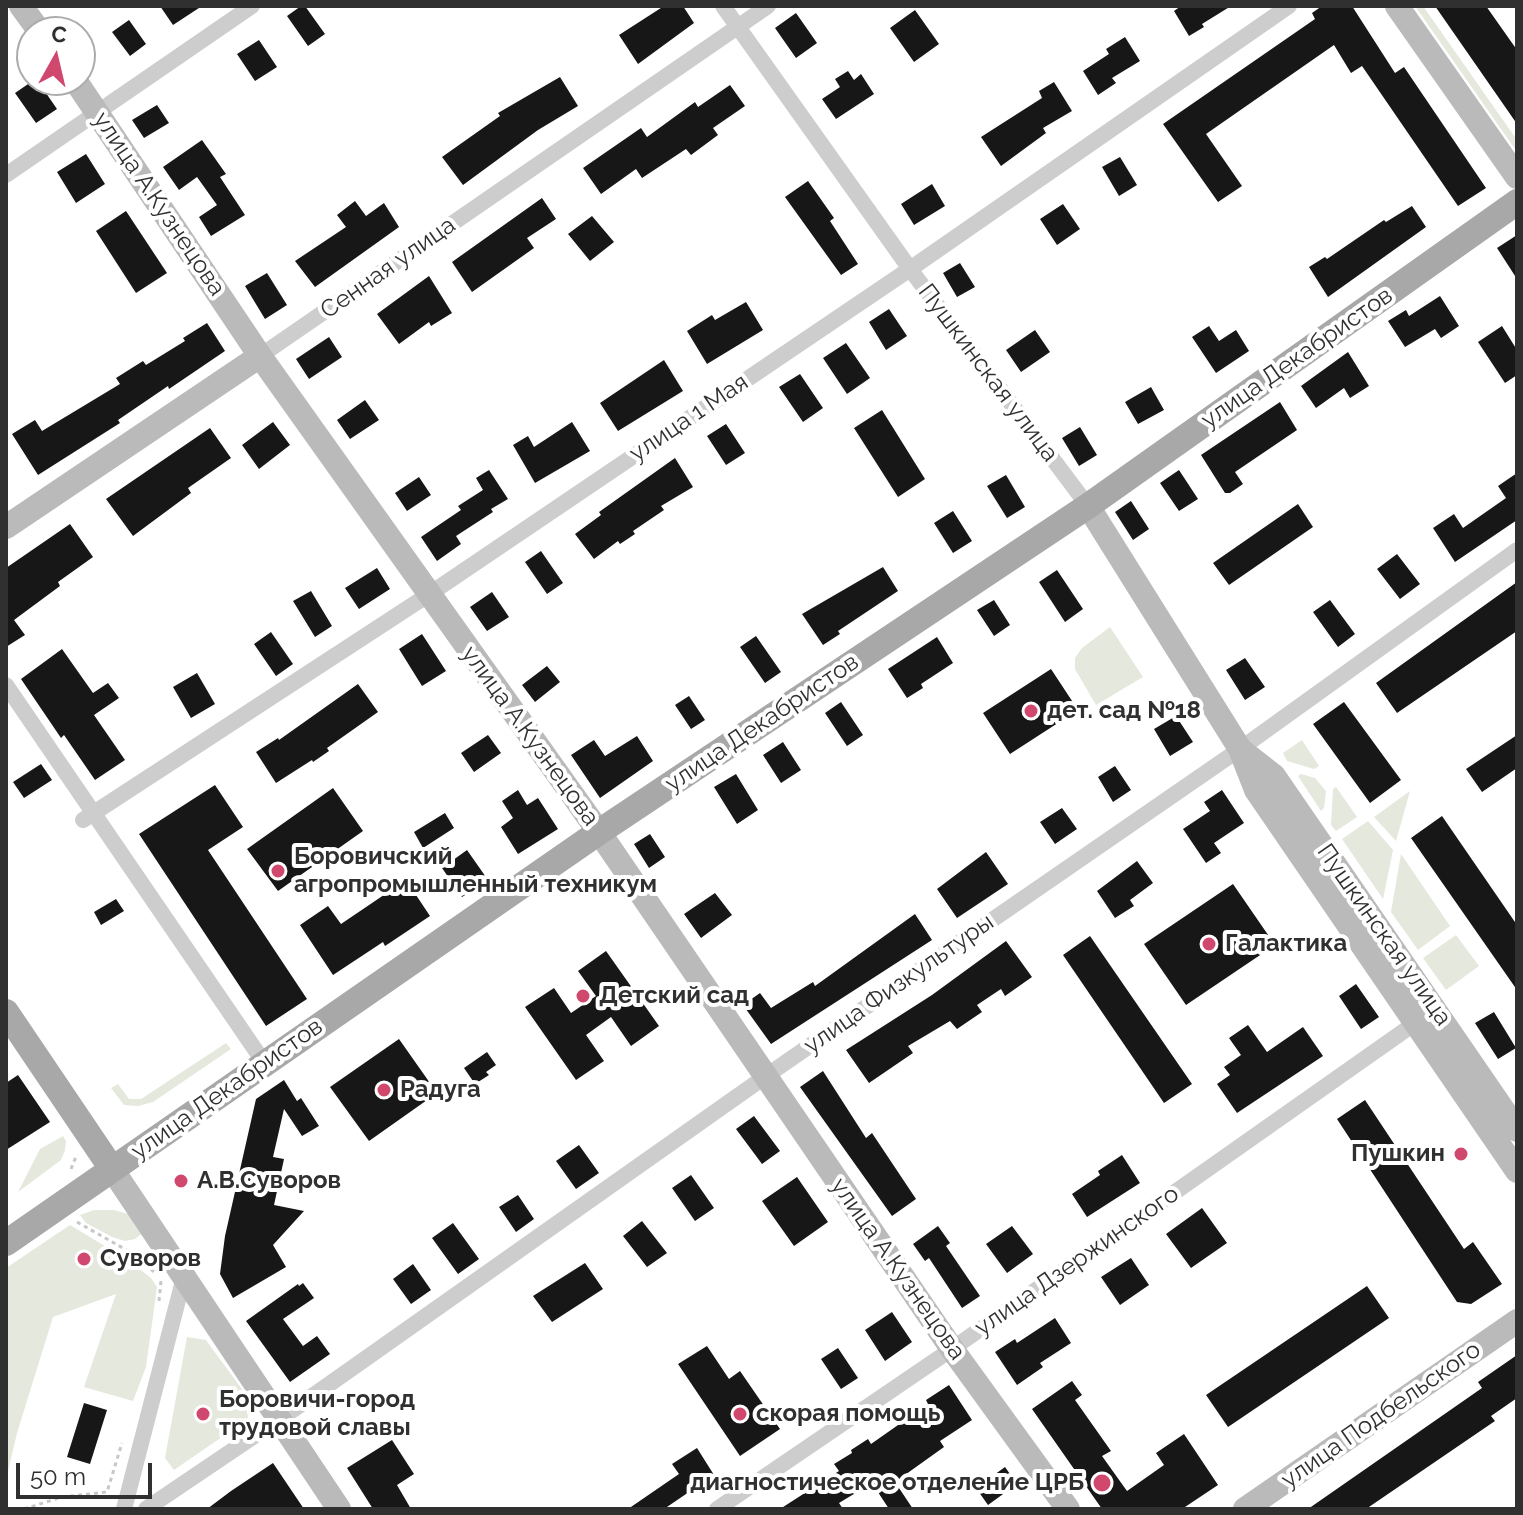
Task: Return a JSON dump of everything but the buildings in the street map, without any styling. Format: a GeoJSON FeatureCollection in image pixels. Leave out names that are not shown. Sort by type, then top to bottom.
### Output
{"type":"FeatureCollection","features":[{"type":"Feature","properties":{"kind":"main road"},"geometry":{"type":"LineString","coordinates":[[1397,6],[1517,177]]}},
{"type":"Feature","properties":{"kind":"main road","name":"улица А.Кузнецова"},"geometry":{"type":"LineString","coordinates":[[87,96],[260,356],[599,832],[952,1349],[1068,1509]]}},
{"type":"Feature","properties":{"kind":"main road","name":"улица Декабристов"},"geometry":{"type":"LineString","coordinates":[[6,1243],[599,832],[1088,506],[1517,202]]}},
{"type":"Feature","properties":{"kind":"main road","name":"Сенная улица"},"geometry":{"type":"LineString","coordinates":[[6,527],[260,356]]}},
{"type":"Feature","properties":{"kind":"main road","name":"Пушкинская улица"},"geometry":{"type":"LineString","coordinates":[[1088,506],[1240,749],[1274,776],[1426,1016],[1517,1171]]}},
{"type":"Feature","properties":{"kind":"main road"},"geometry":{"type":"LineString","coordinates":[[6,1012],[339,1509]]}},
{"type":"Feature","properties":{"kind":"main road","name":"Пушкинская улица"},"geometry":{"type":"LineString","coordinates":[[1426,1016],[1517,1130]]}},
{"type":"Feature","properties":{"kind":"main road","name":"улица Подбельского"},"geometry":{"type":"LineString","coordinates":[[1245,1509],[1517,1321]]}},
{"type":"Feature","properties":{"kind":"street"},"geometry":{"type":"LineString","coordinates":[[6,175],[252,6]]}},
{"type":"Feature","properties":{"kind":"street","name":"Пушкинская улица"},"geometry":{"type":"LineString","coordinates":[[723,6],[910,269],[1088,506]]}},
{"type":"Feature","properties":{"kind":"street","name":"Сенная улица"},"geometry":{"type":"LineString","coordinates":[[260,356],[768,6]]}},
{"type":"Feature","properties":{"kind":"street","name":"улица 1 Мая"},"geometry":{"type":"LineString","coordinates":[[88,817],[428,595],[910,269],[1289,6]]}},
{"type":"Feature","properties":{"kind":"street","name":"улица Физкультуры"},"geometry":{"type":"LineString","coordinates":[[146,1509],[280,1419],[766,1076],[1240,749],[1517,550]]}},
{"type":"Feature","properties":{"kind":"street"},"geometry":{"type":"LineString","coordinates":[[6,685],[88,817],[265,1064]]}},
{"type":"Feature","properties":{"kind":"street","name":"улица Дзержинского"},"geometry":{"type":"LineString","coordinates":[[717,1509],[952,1349],[1426,1016]]}},
{"type":"Feature","properties":{"kind":"street"},"geometry":{"type":"LineString","coordinates":[[124,1509],[184,1277]]}},
{"type":"Feature","properties":{"kind":"path"},"geometry":{"type":"LineString","coordinates":[[67,1175],[75,1164],[77,1152]]}},
{"type":"Feature","properties":{"kind":"path"},"geometry":{"type":"LineString","coordinates":[[64,1205],[78,1222],[137,1256],[161,1280],[158,1309]]}},
{"type":"Feature","properties":{"kind":"path"},"geometry":{"type":"LineString","coordinates":[[24,1509],[62,1497],[107,1492],[126,1433]]}},
{"type":"Feature","properties":{"kind":"shaded area"},"geometry":{"type":"Polygon","coordinates":[[[1415,6],[1423,6],[1517,140],[1517,152],[1415,6]]]}},
{"type":"Feature","properties":{"kind":"shaded area"},"geometry":{"type":"Polygon","coordinates":[[[1110,627],[1143,677],[1096,705],[1075,669],[1075,658],[1082,648],[1110,627]]]}},
{"type":"Feature","properties":{"kind":"shaded area"},"geometry":{"type":"Polygon","coordinates":[[[1302,740],[1319,766],[1314,769],[1287,761],[1283,753],[1302,740]]]}},
{"type":"Feature","properties":{"kind":"shaded area"},"geometry":{"type":"Polygon","coordinates":[[[1298,776],[1315,778],[1326,791],[1321,811],[1298,776]]]}},
{"type":"Feature","properties":{"kind":"shaded area"},"geometry":{"type":"Polygon","coordinates":[[[1336,787],[1357,817],[1336,831],[1331,825],[1333,789],[1336,787]]]}},
{"type":"Feature","properties":{"kind":"shaded area"},"geometry":{"type":"Polygon","coordinates":[[[1410,791],[1396,841],[1374,817],[1410,791]]]}},
{"type":"Feature","properties":{"kind":"shaded area"},"geometry":{"type":"Polygon","coordinates":[[[1368,821],[1393,850],[1383,899],[1342,839],[1368,821]]]}},
{"type":"Feature","properties":{"kind":"shaded area"},"geometry":{"type":"Polygon","coordinates":[[[1401,854],[1450,926],[1418,950],[1391,912],[1401,854]]]}},
{"type":"Feature","properties":{"kind":"shaded area"},"geometry":{"type":"Polygon","coordinates":[[[1456,935],[1479,966],[1446,990],[1423,958],[1456,935]]]}},
{"type":"Feature","properties":{"kind":"shaded area"},"geometry":{"type":"Polygon","coordinates":[[[226,1043],[231,1049],[153,1102],[138,1106],[124,1105],[111,1088],[118,1084],[129,1099],[141,1099],[226,1043]]]}},
{"type":"Feature","properties":{"kind":"shaded area"},"geometry":{"type":"Polygon","coordinates":[[[63,1136],[66,1141],[61,1160],[18,1192],[40,1149],[63,1136]]]}},
{"type":"Feature","properties":{"kind":"shaded area"},"geometry":{"type":"Polygon","coordinates":[[[94,1210],[114,1210],[132,1215],[146,1230],[135,1239],[125,1241],[112,1237],[86,1223],[80,1215],[94,1210]]]}},
{"type":"Feature","properties":{"kind":"shaded area"},"geometry":{"type":"Polygon","coordinates":[[[70,1225],[128,1260],[151,1278],[157,1287],[146,1367],[133,1401],[84,1387],[116,1294],[53,1317],[17,1433],[6,1480],[6,1268],[70,1225]]]}},
{"type":"Feature","properties":{"kind":"shaded area"},"geometry":{"type":"Polygon","coordinates":[[[187,1337],[206,1340],[247,1396],[248,1419],[174,1470],[165,1458],[187,1337]]]}},
{"type":"Feature","properties":{"kind":"place","name":"дет. сад №18"},"geometry":{"type":"Point","coordinates":[1031,711]}},
{"type":"Feature","properties":{"kind":"place","name":"Боровичский агропромышленный техникум"},"geometry":{"type":"Point","coordinates":[278,871]}},
{"type":"Feature","properties":{"kind":"place","name":"Галактика"},"geometry":{"type":"Point","coordinates":[1209,944]}},
{"type":"Feature","properties":{"kind":"place","name":"Детский сад"},"geometry":{"type":"Point","coordinates":[583,996]}},
{"type":"Feature","properties":{"kind":"place","name":"Радуга"},"geometry":{"type":"Point","coordinates":[384,1090]}},
{"type":"Feature","properties":{"kind":"place","name":"Пушкин"},"geometry":{"type":"Point","coordinates":[1461,1154]}},
{"type":"Feature","properties":{"kind":"place","name":"А.В.Суворов"},"geometry":{"type":"Point","coordinates":[181,1181]}},
{"type":"Feature","properties":{"kind":"place","name":"Суворов"},"geometry":{"type":"Point","coordinates":[84,1259]}},
{"type":"Feature","properties":{"kind":"place","name":"Боровичи-город трудовой славы"},"geometry":{"type":"Point","coordinates":[203,1414]}},
{"type":"Feature","properties":{"kind":"place","name":"скорая помощь"},"geometry":{"type":"Point","coordinates":[740,1414]}},
{"type":"Feature","properties":{"kind":"place","name":"диагностическое отделение ЦРБ"},"geometry":{"type":"Point","coordinates":[1102,1483]}}]}
